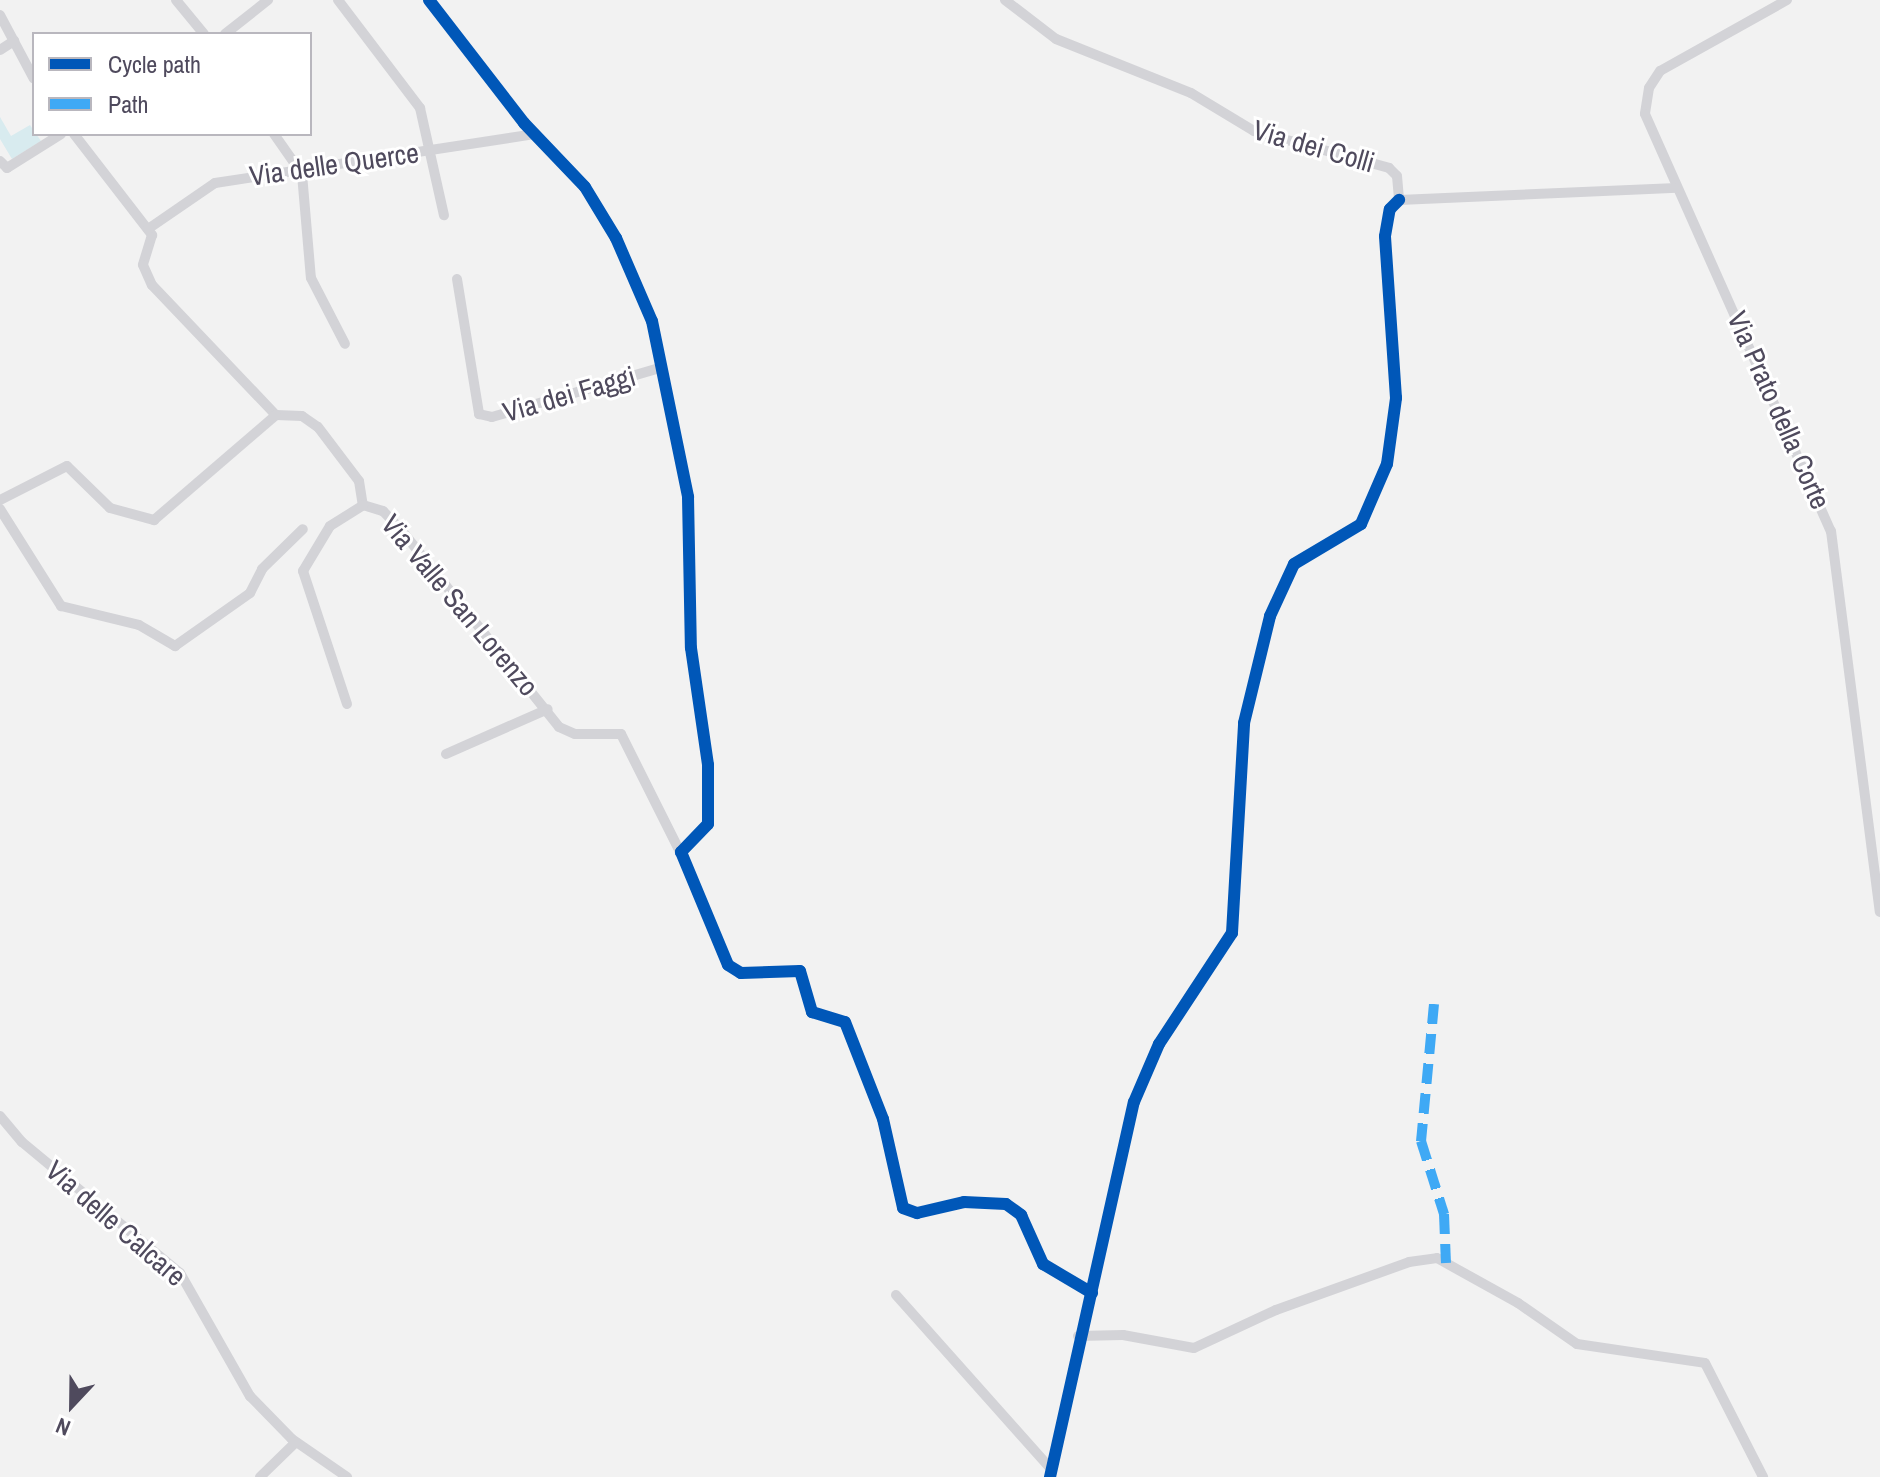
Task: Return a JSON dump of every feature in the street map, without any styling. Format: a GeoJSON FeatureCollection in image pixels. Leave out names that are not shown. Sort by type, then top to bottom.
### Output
{"type":"FeatureCollection","features":[{"type":"Feature","properties":{"kind":"street"},"geometry":{"type":"LineString","coordinates":[[176,0],[202,32]]}},
{"type":"Feature","properties":{"kind":"street"},"geometry":{"type":"LineString","coordinates":[[228,32],[268,0]]}},
{"type":"Feature","properties":{"kind":"street"},"geometry":{"type":"LineString","coordinates":[[338,0],[414,98],[431,150],[444,215]]}},
{"type":"Feature","properties":{"kind":"street"},"geometry":{"type":"LineString","coordinates":[[429,0],[534,134],[585,187],[616,238],[650,314],[690,506],[691,648],[708,765],[708,824],[681,852],[731,969],[800,971],[812,1012],[847,1024],[886,1127],[903,1208],[917,1213],[975,1201],[1009,1206],[1021,1215],[1043,1264],[1092,1293]]}},
{"type":"Feature","properties":{"kind":"street","name":"Via dei Colli"},"geometry":{"type":"LineString","coordinates":[[1005,0],[1064,43],[1191,93],[1250,129],[1389,168],[1397,176],[1399,200],[1677,188]]}},
{"type":"Feature","properties":{"kind":"street","name":"Via Prato della Corte"},"geometry":{"type":"LineString","coordinates":[[1787,0],[1669,64],[1653,81],[1645,114],[1779,402],[1831,531],[1880,912]]}},
{"type":"Feature","properties":{"kind":"street"},"geometry":{"type":"LineString","coordinates":[[0,15],[32,75]]}},
{"type":"Feature","properties":{"kind":"street"},"geometry":{"type":"LineString","coordinates":[[0,50],[14,41]]}},
{"type":"Feature","properties":{"kind":"street","name":"Via delle Querce"},"geometry":{"type":"LineString","coordinates":[[148,229],[215,183],[302,174],[534,134]]}},
{"type":"Feature","properties":{"kind":"street"},"geometry":{"type":"LineString","coordinates":[[0,161],[7,168],[58,136]]}},
{"type":"Feature","properties":{"kind":"street"},"geometry":{"type":"LineString","coordinates":[[0,500],[67,466],[106,506],[154,520],[276,415],[150,282],[143,265],[153,242],[148,229],[76,136]]}},
{"type":"Feature","properties":{"kind":"street"},"geometry":{"type":"LineString","coordinates":[[275,136],[302,174],[311,278],[345,344]]}},
{"type":"Feature","properties":{"kind":"street"},"geometry":{"type":"LineString","coordinates":[[1051,1473],[1078,1336],[1092,1293],[1140,1087],[1167,1030],[1232,933],[1244,723],[1270,616],[1292,567],[1361,524],[1385,471],[1396,398],[1386,226],[1399,200]]}},
{"type":"Feature","properties":{"kind":"street","name":"Via dei Faggi"},"geometry":{"type":"LineString","coordinates":[[457,279],[479,414],[492,417],[660,368]]}},
{"type":"Feature","properties":{"kind":"street","name":"Via Valle San Lorenzo"},"geometry":{"type":"LineString","coordinates":[[276,415],[302,416],[318,427],[359,481],[363,505],[391,519],[568,733],[621,734],[681,852]]}},
{"type":"Feature","properties":{"kind":"street"},"geometry":{"type":"LineString","coordinates":[[347,704],[303,571],[330,526],[363,505]]}},
{"type":"Feature","properties":{"kind":"street"},"geometry":{"type":"LineString","coordinates":[[0,509],[61,606],[139,625],[175,646],[250,593],[262,569],[303,529]]}},
{"type":"Feature","properties":{"kind":"street"},"geometry":{"type":"LineString","coordinates":[[446,754],[548,709]]}},
{"type":"Feature","properties":{"kind":"street","name":"Via delle Calcare"},"geometry":{"type":"LineString","coordinates":[[0,1116],[22,1142],[180,1273],[246,1390],[296,1442],[347,1477]]}},
{"type":"Feature","properties":{"kind":"street"},"geometry":{"type":"LineString","coordinates":[[1078,1336],[1127,1335],[1194,1348],[1405,1263],[1446,1263],[1580,1345],[1705,1363],[1763,1477]]}},
{"type":"Feature","properties":{"kind":"street"},"geometry":{"type":"LineString","coordinates":[[896,1295],[1051,1473]]}},
{"type":"Feature","properties":{"kind":"street"},"geometry":{"type":"LineString","coordinates":[[260,1477],[296,1442]]}},
{"type":"Feature","properties":{"kind":"shaded area"},"geometry":{"type":"Polygon","coordinates":[[[0,117],[11,136],[30,125],[32,136],[38,136],[41,141],[12,159],[0,139],[0,117]]]}},
{"type":"Feature","properties":{"kind":"marked path"},"geometry":{"type":"LineString","coordinates":[[1434,1004],[1421,1141],[1444,1214],[1446,1263]]}},
{"type":"Feature","properties":{"kind":"cycle path"},"geometry":{"type":"LineString","coordinates":[[429,0],[524,123],[585,187],[616,238],[652,321],[688,497],[691,648],[708,765],[708,824],[681,852],[728,965],[741,973],[800,971],[812,1012],[845,1022],[883,1119],[903,1208],[917,1213],[964,1202],[1006,1204],[1021,1215],[1043,1264],[1092,1293]]}},
{"type":"Feature","properties":{"kind":"cycle path"},"geometry":{"type":"LineString","coordinates":[[1050,1477],[1134,1102],[1159,1044],[1232,933],[1244,723],[1270,616],[1294,564],[1361,524],[1387,464],[1396,398],[1385,236],[1390,209],[1399,200]]}}]}
